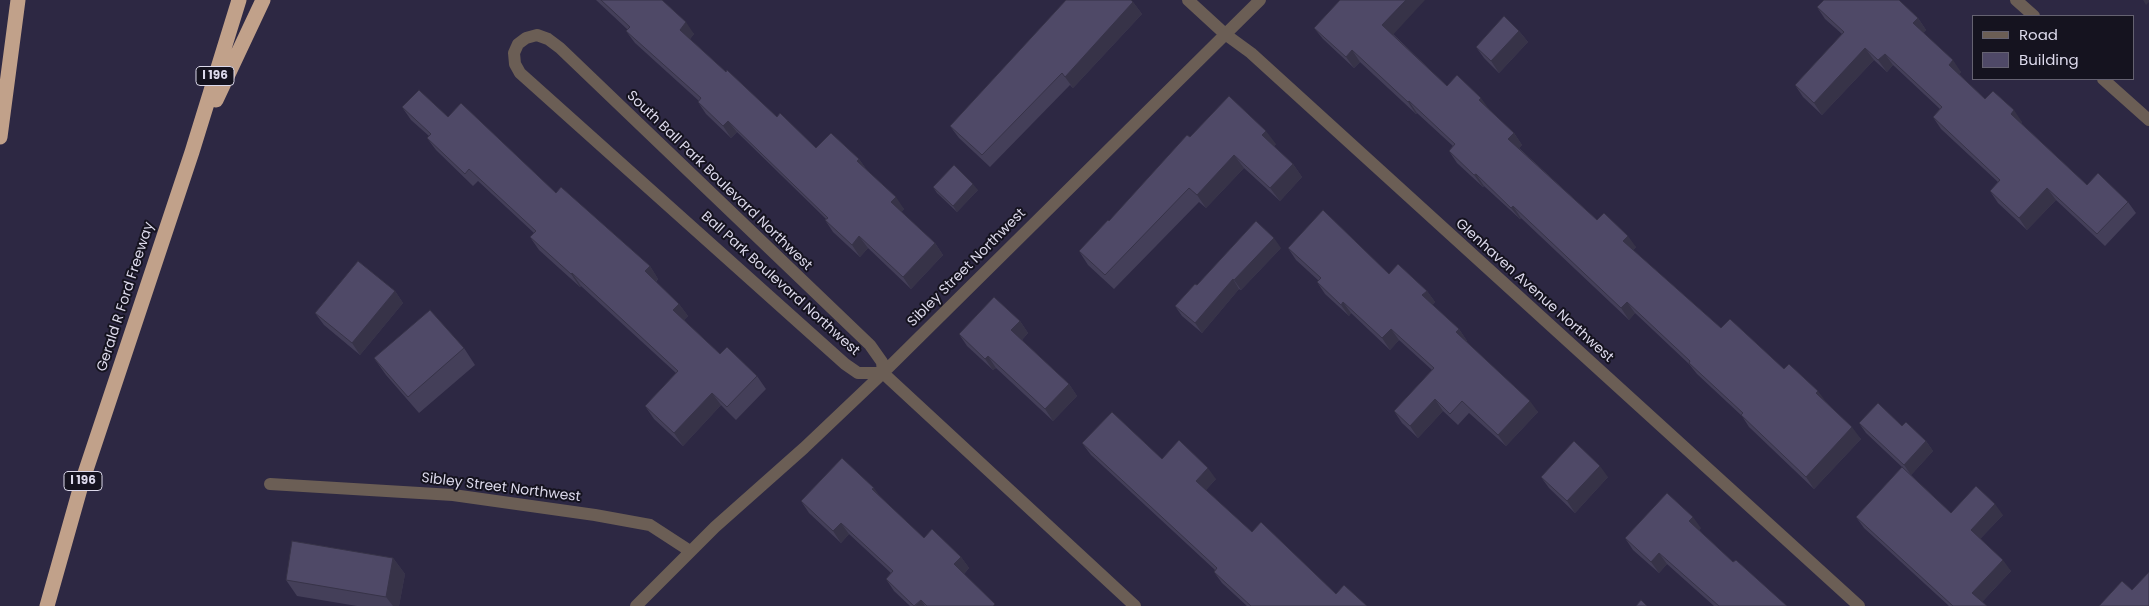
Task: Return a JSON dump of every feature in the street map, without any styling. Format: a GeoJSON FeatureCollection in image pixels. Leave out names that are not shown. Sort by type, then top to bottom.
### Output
{"type":"FeatureCollection","features":[{"type":"Feature","properties":{"kind":"highway"},"geometry":{"type":"LineString","coordinates":[[0,137],[18,0]]}},
{"type":"Feature","properties":{"kind":"highway","name":"Gerald R Ford Freeway"},"geometry":{"type":"LineString","coordinates":[[47,606],[82,482],[192,152],[239,0]]}},
{"type":"Feature","properties":{"kind":"highway"},"geometry":{"type":"LineString","coordinates":[[192,152],[263,0]]}},
{"type":"Feature","properties":{"kind":"street","name":"Glenhaven Avenue Northwest"},"geometry":{"type":"LineString","coordinates":[[1188,0],[1225,34],[1251,53],[1858,606]]}},
{"type":"Feature","properties":{"kind":"street","name":"Sibley Street Northwest"},"geometry":{"type":"LineString","coordinates":[[636,606],[715,526],[804,448],[883,373],[1260,0]]}},
{"type":"Feature","properties":{"kind":"street"},"geometry":{"type":"LineString","coordinates":[[2016,0],[2033,15]]}},
{"type":"Feature","properties":{"kind":"street","name":"South Ball Park Boulevard Northwest"},"geometry":{"type":"LineString","coordinates":[[518,44],[526,38],[537,35],[548,39],[560,48],[870,346],[882,362],[883,373]]}},
{"type":"Feature","properties":{"kind":"street","name":"Ball Park Boulevard Northwest"},"geometry":{"type":"LineString","coordinates":[[518,44],[514,53],[515,64],[520,73],[845,364],[858,373],[883,373]]}},
{"type":"Feature","properties":{"kind":"street"},"geometry":{"type":"LineString","coordinates":[[2104,80],[2149,120]]}},
{"type":"Feature","properties":{"kind":"street"},"geometry":{"type":"LineString","coordinates":[[883,373],[1135,606]]}},
{"type":"Feature","properties":{"kind":"street","name":"Sibley Street Northwest"},"geometry":{"type":"LineString","coordinates":[[270,484],[453,495],[595,516],[650,525],[690,551]]}},
{"type":"Feature","properties":{"kind":"building"},"geometry":{"type":"Polygon","coordinates":[[[601,0],[662,0],[686,22],[680,30],[726,72],[727,70],[777,117],[780,113],[816,148],[831,133],[859,159],[857,161],[896,197],[891,202],[935,243],[903,277],[859,236],[852,245],[825,220],[828,218],[728,121],[723,126],[698,102],[701,98],[626,31],[630,27],[601,0]]]}},
{"type":"Feature","properties":{"kind":"building"},"geometry":{"type":"Polygon","coordinates":[[[1066,0],[1131,0],[1133,2],[1065,77],[1062,73],[982,155],[950,126],[1066,0]]]}},
{"type":"Feature","properties":{"kind":"building"},"geometry":{"type":"Polygon","coordinates":[[[1340,0],[1406,0],[1382,25],[1447,86],[1457,75],[1481,98],[1479,100],[1514,133],[1508,139],[1597,220],[1604,213],[1628,236],[1623,241],[1721,328],[1730,319],[1784,369],[1789,364],[1818,391],[1816,393],[1852,427],[1806,477],[1741,415],[1743,413],[1689,363],[1690,361],[1627,302],[1621,308],[1513,206],[1511,208],[1476,174],[1474,175],[1449,151],[1455,144],[1409,101],[1352,50],[1346,57],[1314,28],[1340,0]]]}},
{"type":"Feature","properties":{"kind":"building"},"geometry":{"type":"Polygon","coordinates":[[[1824,0],[1899,0],[1918,18],[1913,23],[1953,60],[1949,65],[1985,99],[1993,91],[2014,110],[2011,114],[2087,185],[2098,173],[2128,202],[2097,234],[2047,188],[2019,218],[1990,191],[2000,180],[1933,117],[1942,107],[1885,54],[1878,60],[1865,48],[1814,103],[1795,85],[1844,32],[1817,7],[1824,0]]]}},
{"type":"Feature","properties":{"kind":"building"},"geometry":{"type":"Polygon","coordinates":[[[1504,16],[1519,31],[1491,61],[1476,47],[1504,16]]]}},
{"type":"Feature","properties":{"kind":"building"},"geometry":{"type":"Polygon","coordinates":[[[419,90],[448,117],[461,103],[556,193],[561,187],[650,266],[645,271],[679,304],[673,310],[720,354],[727,347],[757,376],[727,407],[712,393],[674,433],[645,406],[678,371],[572,273],[530,237],[536,231],[469,169],[465,174],[427,138],[431,134],[402,107],[419,90]]]}},
{"type":"Feature","properties":{"kind":"building"},"geometry":{"type":"Polygon","coordinates":[[[1229,96],[1266,131],[1262,135],[1293,164],[1270,188],[1234,155],[1197,195],[1189,188],[1105,275],[1079,251],[1109,221],[1187,135],[1190,137],[1229,96]]]}},
{"type":"Feature","properties":{"kind":"building"},"geometry":{"type":"Polygon","coordinates":[[[954,165],[973,184],[953,206],[933,187],[954,165]]]}},
{"type":"Feature","properties":{"kind":"building"},"geometry":{"type":"Polygon","coordinates":[[[1323,210],[1389,274],[1398,264],[1427,291],[1422,295],[1459,329],[1456,332],[1530,401],[1498,435],[1462,401],[1450,414],[1435,399],[1410,426],[1394,411],[1434,368],[1391,329],[1382,338],[1343,302],[1341,305],[1317,282],[1321,278],[1288,248],[1323,210]]]}},
{"type":"Feature","properties":{"kind":"building"},"geometry":{"type":"Polygon","coordinates":[[[1256,221],[1274,238],[1233,279],[1195,323],[1175,306],[1256,221]]]}},
{"type":"Feature","properties":{"kind":"building"},"geometry":{"type":"Polygon","coordinates":[[[358,261],[395,291],[352,343],[315,313],[358,261]]]}},
{"type":"Feature","properties":{"kind":"building"},"geometry":{"type":"Polygon","coordinates":[[[994,297],[1020,321],[1011,330],[1069,384],[1045,409],[988,356],[985,359],[959,334],[994,297]]]}},
{"type":"Feature","properties":{"kind":"building"},"geometry":{"type":"Polygon","coordinates":[[[430,310],[464,348],[408,397],[374,358],[430,310]]]}},
{"type":"Feature","properties":{"kind":"building"},"geometry":{"type":"Polygon","coordinates":[[[1878,403],[1902,426],[1906,422],[1926,441],[1904,465],[1859,423],[1878,403]]]}},
{"type":"Feature","properties":{"kind":"building"},"geometry":{"type":"Polygon","coordinates":[[[1112,412],[1162,459],[1179,440],[1208,468],[1196,481],[1252,532],[1261,522],[1336,594],[1344,585],[1367,606],[1251,606],[1214,572],[1217,568],[1082,443],[1112,412]]]}},
{"type":"Feature","properties":{"kind":"building"},"geometry":{"type":"Polygon","coordinates":[[[1574,441],[1600,466],[1567,501],[1541,477],[1574,441]]]}},
{"type":"Feature","properties":{"kind":"building"},"geometry":{"type":"Polygon","coordinates":[[[842,458],[924,538],[932,529],[961,557],[954,564],[995,604],[993,606],[927,606],[921,600],[914,606],[886,579],[893,571],[841,523],[833,531],[801,501],[842,458]]]}},
{"type":"Feature","properties":{"kind":"building"},"geometry":{"type":"Polygon","coordinates":[[[1902,467],[1951,513],[1976,486],[1995,504],[1971,530],[2003,560],[1972,593],[1987,606],[1953,606],[1856,517],[1902,467]]]}},
{"type":"Feature","properties":{"kind":"building"},"geometry":{"type":"Polygon","coordinates":[[[1667,493],[1693,517],[1689,521],[1733,562],[1736,560],[1787,606],[1719,606],[1659,553],[1651,562],[1625,538],[1667,493]]]}},
{"type":"Feature","properties":{"kind":"building"},"geometry":{"type":"Polygon","coordinates":[[[292,541],[393,558],[386,597],[286,580],[292,541]]]}},
{"type":"Feature","properties":{"kind":"building"},"geometry":{"type":"Polygon","coordinates":[[[2149,572],[2149,606],[2099,606],[2122,581],[2132,590],[2149,572]]]}},
{"type":"Feature","properties":{"kind":"building"},"geometry":{"type":"Polygon","coordinates":[[[1641,600],[1647,606],[1636,606],[1641,600]]]}}]}
